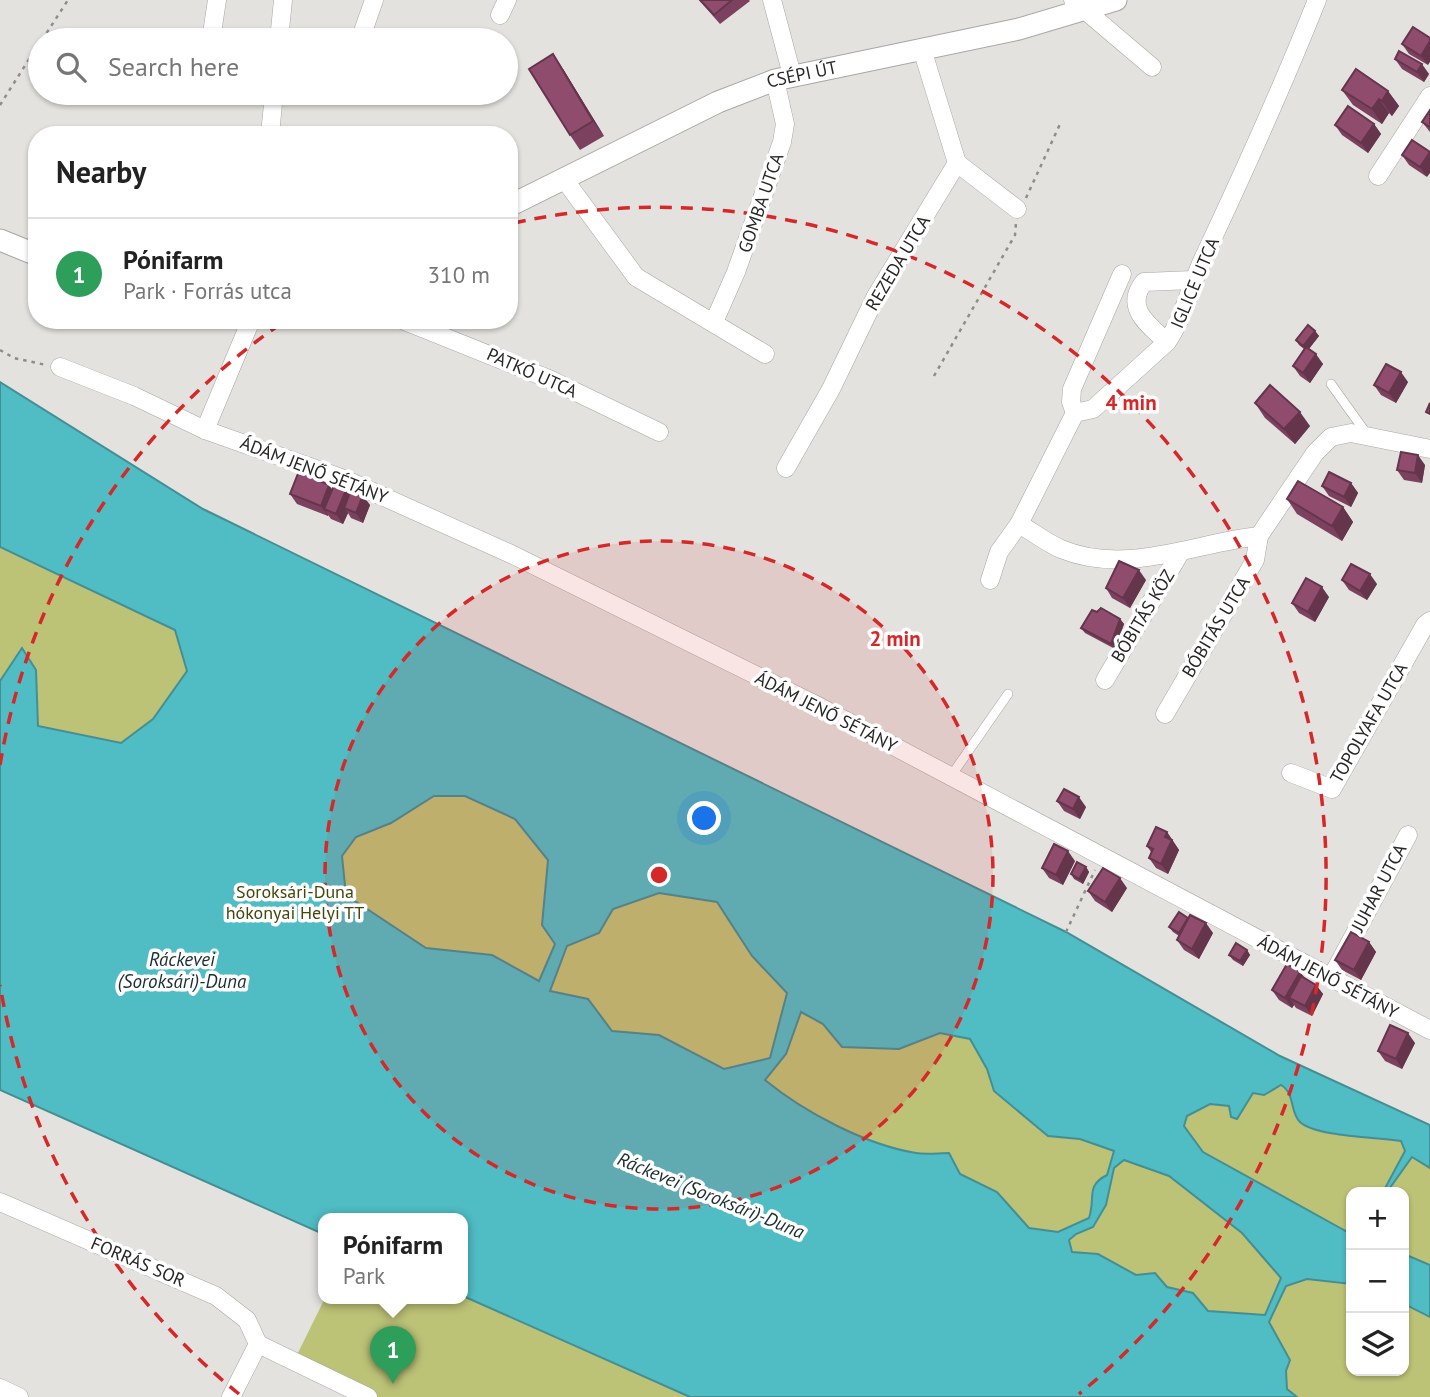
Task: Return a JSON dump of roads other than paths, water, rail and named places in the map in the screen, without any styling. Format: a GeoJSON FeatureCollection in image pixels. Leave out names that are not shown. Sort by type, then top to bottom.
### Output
{"type":"FeatureCollection","features":[{"type":"Feature","properties":{"kind":"street"},"geometry":{"type":"LineString","coordinates":[[213,28],[217,0]]}},
{"type":"Feature","properties":{"kind":"street"},"geometry":{"type":"LineString","coordinates":[[280,28],[283,0]]}},
{"type":"Feature","properties":{"kind":"street"},"geometry":{"type":"LineString","coordinates":[[364,28],[374,0]]}},
{"type":"Feature","properties":{"kind":"street","name":"GOMBA UTCA"},"geometry":{"type":"LineString","coordinates":[[714,322],[736,272],[782,142],[785,124],[783,77],[772,0]]}},
{"type":"Feature","properties":{"kind":"street","name":"CSÉPI ÚT"},"geometry":{"type":"LineString","coordinates":[[518,202],[718,102],[783,77],[1019,29],[1078,5],[1116,0]]}},
{"type":"Feature","properties":{"kind":"street","name":"IGLICE UTCA"},"geometry":{"type":"LineString","coordinates":[[1075,413],[1093,409],[1167,342],[1176,329],[1193,280],[1241,180],[1317,0]]}},
{"type":"Feature","properties":{"kind":"street"},"geometry":{"type":"LineString","coordinates":[[1078,5],[1152,67]]}},
{"type":"Feature","properties":{"kind":"street"},"geometry":{"type":"LineString","coordinates":[[922,50],[957,163],[1017,209]]}},
{"type":"Feature","properties":{"kind":"street"},"geometry":{"type":"LineString","coordinates":[[1378,177],[1430,96]]}},
{"type":"Feature","properties":{"kind":"street"},"geometry":{"type":"LineString","coordinates":[[271,126],[273,105]]}},
{"type":"Feature","properties":{"kind":"street","name":"REZEDA UTCA"},"geometry":{"type":"LineString","coordinates":[[786,468],[831,389],[876,296],[957,163]]}},
{"type":"Feature","properties":{"kind":"street"},"geometry":{"type":"LineString","coordinates":[[564,179],[636,277],[765,354]]}},
{"type":"Feature","properties":{"kind":"street"},"geometry":{"type":"LineString","coordinates":[[0,240],[28,251]]}},
{"type":"Feature","properties":{"kind":"street"},"geometry":{"type":"LineString","coordinates":[[990,580],[999,552],[1019,524],[1075,413],[1071,402],[1072,389],[1122,274]]}},
{"type":"Feature","properties":{"kind":"street"},"geometry":{"type":"LineString","coordinates":[[1167,342],[1138,315],[1136,304],[1140,287],[1144,282],[1193,280]]}},
{"type":"Feature","properties":{"kind":"street"},"geometry":{"type":"LineString","coordinates":[[205,430],[247,329]]}},
{"type":"Feature","properties":{"kind":"street","name":"PATKÓ UTCA"},"geometry":{"type":"LineString","coordinates":[[425,329],[550,379],[659,432]]}},
{"type":"Feature","properties":{"kind":"street","name":"ÁDÁM JENŐ SÉTÁNY"},"geometry":{"type":"LineString","coordinates":[[60,367],[134,396],[205,430],[344,479],[511,554],[816,705],[1430,1030]]}},
{"type":"Feature","properties":{"kind":"street"},"geometry":{"type":"LineString","coordinates":[[1259,536],[1315,453],[1331,437],[1351,433],[1430,449]]}},
{"type":"Feature","properties":{"kind":"street","name":"BÓBITÁS KÖZ"},"geometry":{"type":"LineString","coordinates":[[1019,524],[1060,548],[1093,558],[1180,553],[1259,536]]}},
{"type":"Feature","properties":{"kind":"street","name":"BÓBITÁS UTCA"},"geometry":{"type":"LineString","coordinates":[[1165,714],[1255,560],[1259,536]]}},
{"type":"Feature","properties":{"kind":"street","name":"BÓBITÁS KÖZ"},"geometry":{"type":"LineString","coordinates":[[1105,680],[1180,553]]}},
{"type":"Feature","properties":{"kind":"street","name":"TOPOLYAFA UTCA"},"geometry":{"type":"LineString","coordinates":[[1291,774],[1332,789],[1425,625],[1430,621]]}},
{"type":"Feature","properties":{"kind":"street","name":"JUHAR UTCA"},"geometry":{"type":"LineString","coordinates":[[1331,978],[1408,835]]}},
{"type":"Feature","properties":{"kind":"street","name":"FORRÁS SOR"},"geometry":{"type":"LineString","coordinates":[[2,1207],[216,1296],[247,1320],[258,1344]]}},
{"type":"Feature","properties":{"kind":"street"},"geometry":{"type":"LineString","coordinates":[[231,1397],[258,1344],[368,1397]]}},
{"type":"Feature","properties":{"kind":"street"},"geometry":{"type":"LineString","coordinates":[[0,1388],[19,1397]]}},
{"type":"Feature","properties":{"kind":"lane"},"geometry":{"type":"LineString","coordinates":[[1331,384],[1369,438]]}},
{"type":"Feature","properties":{"kind":"lane"},"geometry":{"type":"LineString","coordinates":[[950,777],[1008,694]]}},
{"type":"Feature","properties":{"kind":"water","name":"Ráckevei (Soroksári)-Duna"},"geometry":{"type":"Polygon","coordinates":[[[0,382],[203,509],[1066,932],[1280,1056],[1430,1125],[1430,1168],[1412,1157],[1391,1187],[1386,1187],[1405,1151],[1401,1141],[1333,1134],[1308,1127],[1297,1118],[1288,1093],[1281,1085],[1264,1095],[1253,1093],[1237,1119],[1231,1117],[1229,1106],[1210,1104],[1187,1116],[1184,1126],[1203,1152],[1346,1231],[1346,1283],[1307,1279],[1286,1286],[1269,1322],[1290,1360],[1286,1371],[1287,1389],[1297,1397],[690,1397],[468,1298],[468,1213],[318,1213],[318,1232],[0,1090],[0,681],[22,648],[36,670],[38,726],[121,743],[153,719],[187,671],[175,630],[0,547],[0,382]],[[434,796],[391,823],[356,837],[342,856],[346,895],[426,948],[492,955],[539,981],[555,944],[542,925],[548,860],[515,819],[465,796],[434,796]],[[659,893],[613,909],[599,933],[567,946],[550,991],[588,999],[612,1031],[659,1035],[724,1069],[770,1058],[787,993],[752,956],[717,902],[659,893]],[[801,1012],[786,1054],[765,1080],[798,1104],[836,1126],[877,1143],[920,1154],[949,1153],[960,1174],[997,1192],[1029,1228],[1058,1232],[1089,1218],[1093,1188],[1107,1175],[1114,1151],[1080,1139],[1048,1136],[994,1091],[987,1069],[970,1039],[940,1033],[899,1049],[842,1047],[823,1024],[801,1012]],[[1124,1160],[1114,1168],[1106,1205],[1093,1227],[1069,1240],[1072,1252],[1098,1254],[1136,1275],[1155,1273],[1167,1287],[1193,1293],[1208,1311],[1265,1315],[1281,1278],[1242,1233],[1169,1176],[1124,1160]]]}},
{"type":"Feature","properties":{"kind":"water"},"geometry":{"type":"Polygon","coordinates":[[[1409,1256],[1430,1265],[1430,1317],[1409,1306],[1409,1256]]]}},
{"type":"Feature","properties":{"kind":"place","name":"Pónifarm"},"geometry":{"type":"Point","coordinates":[393,1384]}},
{"type":"Feature","properties":{"kind":"park label","name":"Soroksári-Duna hókonyai Helyi TT"},"geometry":{"type":"Point","coordinates":[295,902]}}]}
